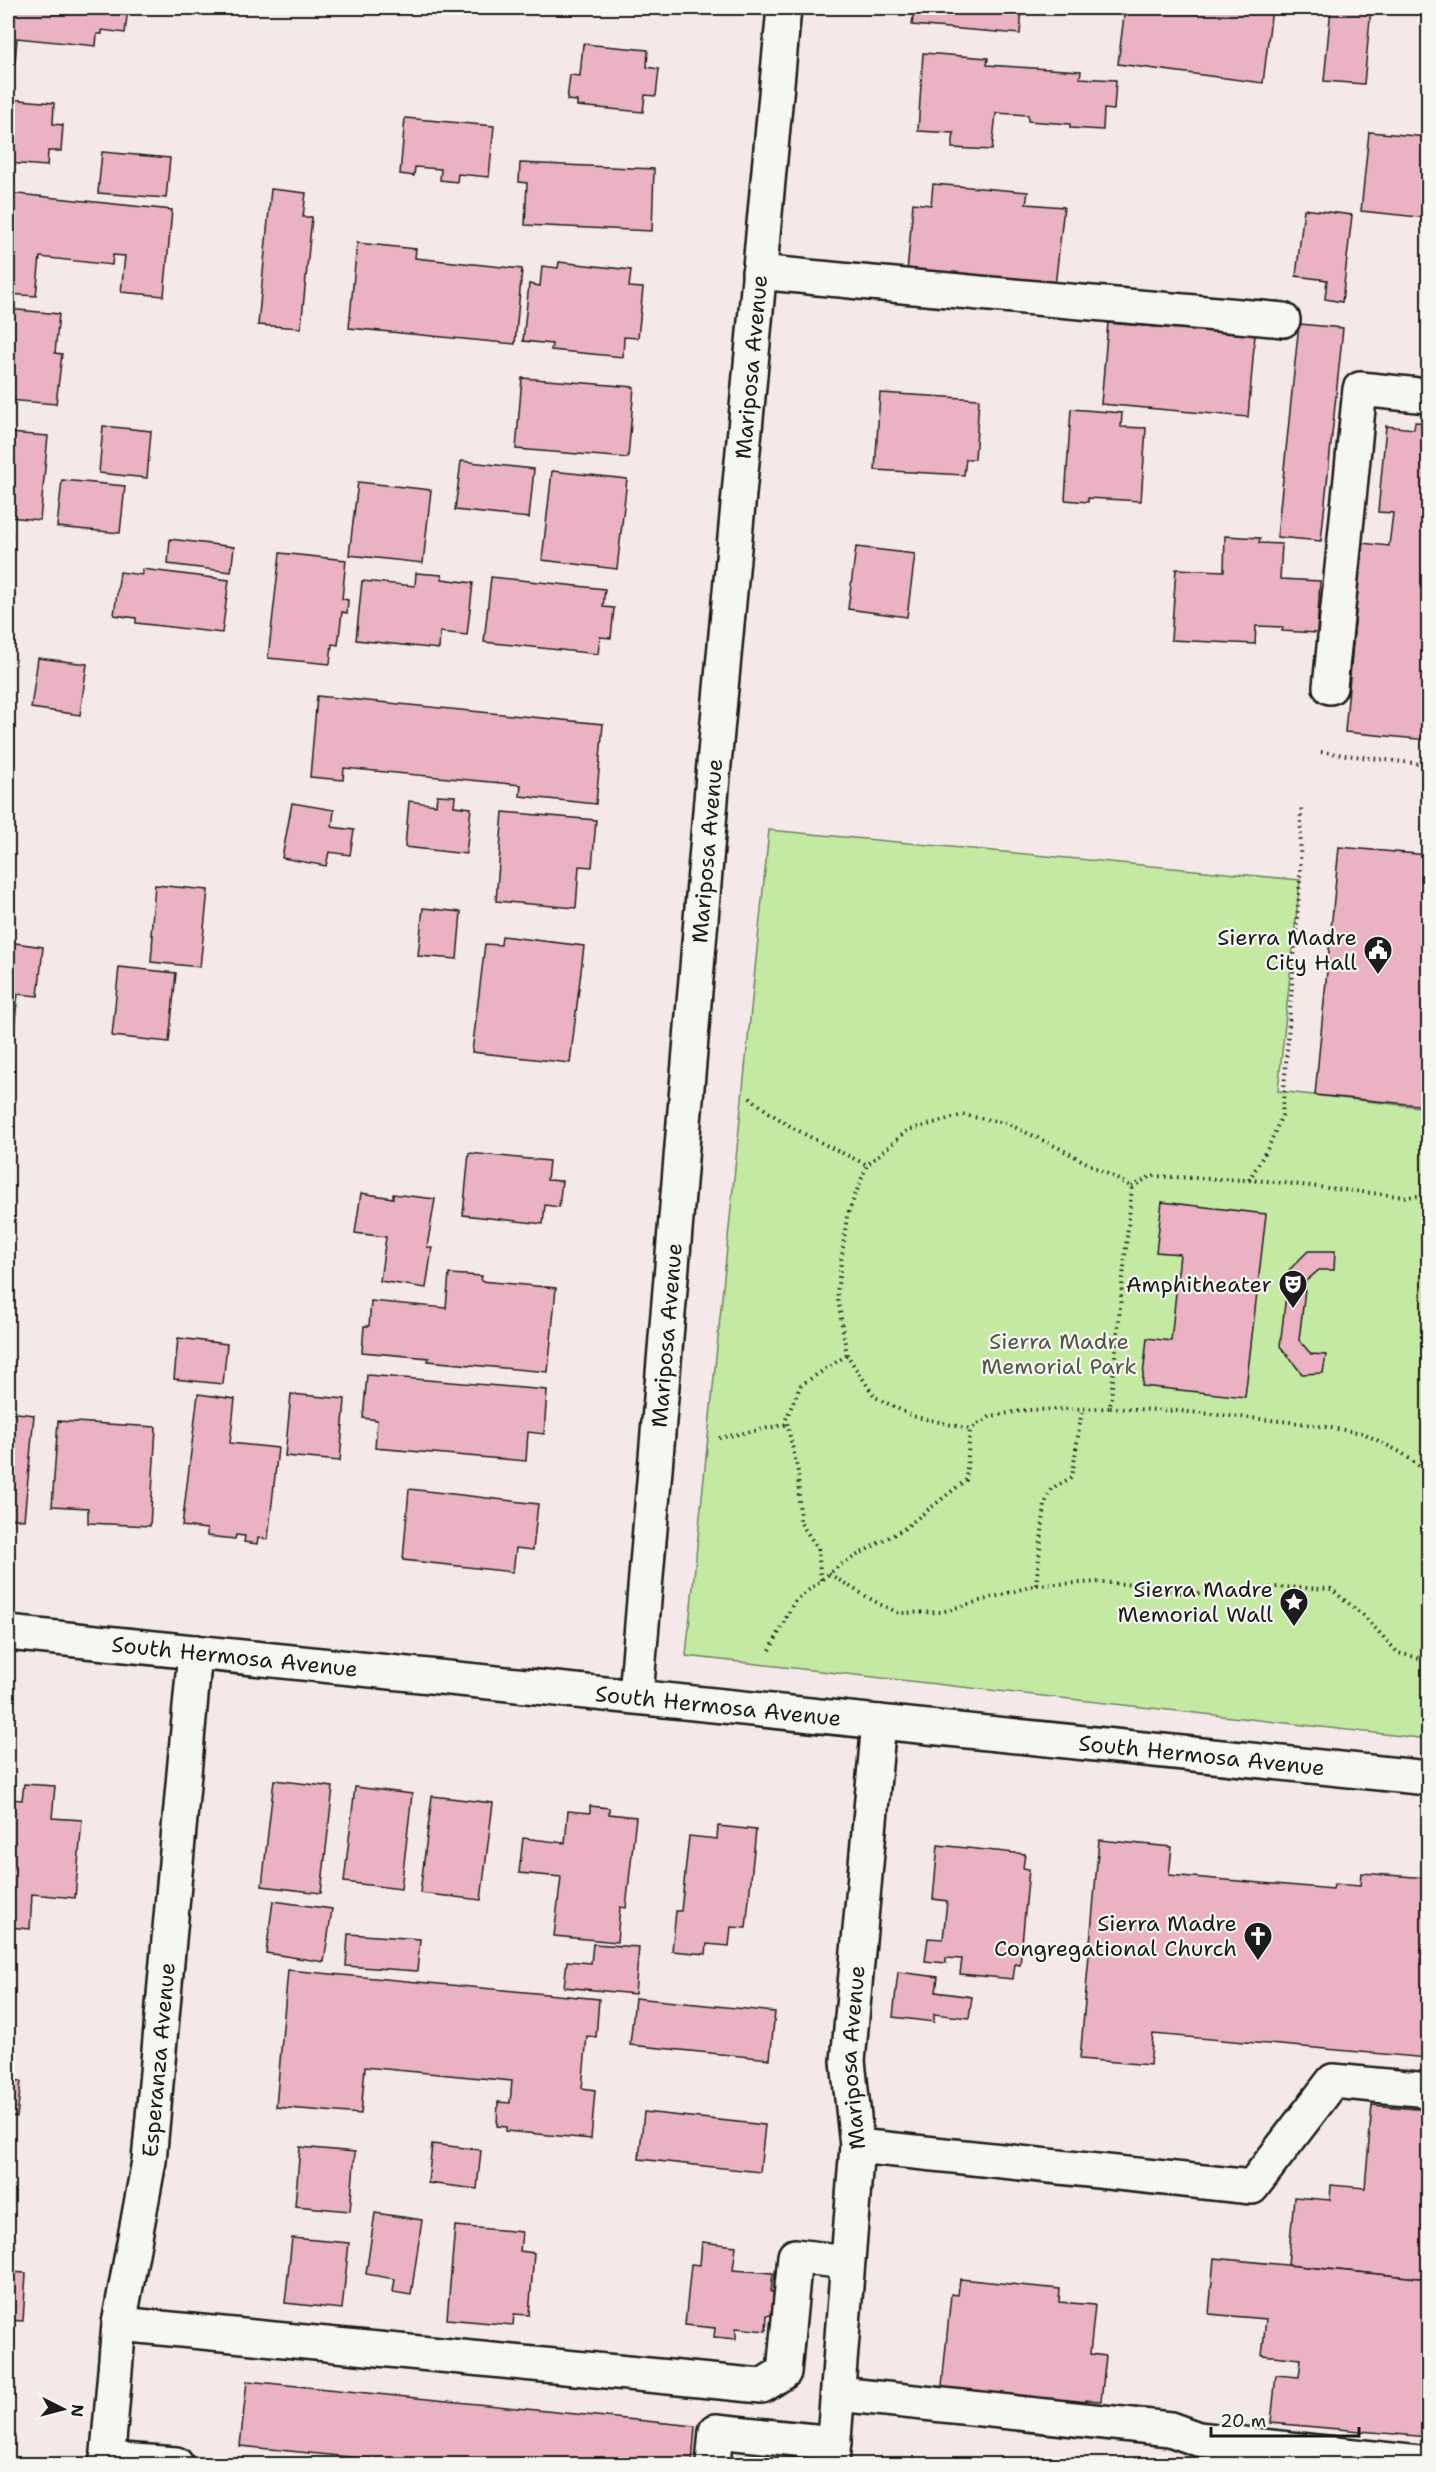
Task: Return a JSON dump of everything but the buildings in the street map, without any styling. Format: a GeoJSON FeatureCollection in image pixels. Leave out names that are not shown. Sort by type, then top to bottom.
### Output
{"type":"FeatureCollection","features":[{"type":"Feature","properties":{"kind":"street","name":"Mariposa Avenue"},"geometry":{"type":"LineString","coordinates":[[636,1696],[714,764],[784,8]]}},
{"type":"Feature","properties":{"kind":"street"},"geometry":{"type":"LineString","coordinates":[[759,272],[1283,320]]}},
{"type":"Feature","properties":{"kind":"street"},"geometry":{"type":"LineString","coordinates":[[1330,687],[1360,389],[1428,396]]}},
{"type":"Feature","properties":{"kind":"street","name":"South Hermosa Avenue"},"geometry":{"type":"LineString","coordinates":[[8,1633],[1428,1778]]}},
{"type":"Feature","properties":{"kind":"street","name":"Esperanza Avenue"},"geometry":{"type":"LineString","coordinates":[[107,2462],[119,2324],[149,2162],[195,1652]]}},
{"type":"Feature","properties":{"kind":"street","name":"Mariposa Avenue"},"geometry":{"type":"LineString","coordinates":[[833,2454],[857,2146],[848,2061],[879,1722]]}},
{"type":"Feature","properties":{"kind":"street"},"geometry":{"type":"LineString","coordinates":[[857,2146],[1252,2187],[1333,2081],[1428,2090]]}},
{"type":"Feature","properties":{"kind":"street"},"geometry":{"type":"LineString","coordinates":[[119,2324],[762,2386],[784,2372],[795,2256],[847,2262]]}},
{"type":"Feature","properties":{"kind":"street"},"geometry":{"type":"LineString","coordinates":[[838,2394],[1170,2429],[1198,2439],[1428,2463]]}},
{"type":"Feature","properties":{"kind":"street"},"geometry":{"type":"LineString","coordinates":[[713,2464],[716,2431],[833,2454]]}},
{"type":"Feature","properties":{"kind":"street"},"geometry":{"type":"LineString","coordinates":[[107,2462],[176,2464]]}},
{"type":"Feature","properties":{"kind":"path"},"geometry":{"type":"LineString","coordinates":[[1322,752],[1428,765]]}},
{"type":"Feature","properties":{"kind":"path"},"geometry":{"type":"LineString","coordinates":[[1249,1180],[1269,1146],[1282,1115],[1300,880],[1301,809]]}},
{"type":"Feature","properties":{"kind":"path"},"geometry":{"type":"LineString","coordinates":[[750,1097],[761,1107],[809,1136],[867,1165]]}},
{"type":"Feature","properties":{"kind":"path"},"geometry":{"type":"LineString","coordinates":[[1132,1188],[1059,1148],[1006,1123],[963,1115],[908,1130],[867,1165],[847,1216],[837,1293],[847,1355],[875,1397],[912,1416],[970,1429],[991,1416],[1027,1410],[1110,1408],[1180,1411],[1363,1433],[1402,1454],[1428,1473]]}},
{"type":"Feature","properties":{"kind":"path"},"geometry":{"type":"LineString","coordinates":[[1132,1188],[1151,1176],[1249,1180],[1407,1197],[1428,1195]]}},
{"type":"Feature","properties":{"kind":"path"},"geometry":{"type":"LineString","coordinates":[[1110,1408],[1132,1188]]}},
{"type":"Feature","properties":{"kind":"path"},"geometry":{"type":"LineString","coordinates":[[821,1580],[818,1549],[800,1522],[798,1472],[786,1419],[801,1385],[847,1355]]}},
{"type":"Feature","properties":{"kind":"path"},"geometry":{"type":"LineString","coordinates":[[1036,1585],[1045,1504],[1051,1489],[1072,1477],[1082,1409]]}},
{"type":"Feature","properties":{"kind":"path"},"geometry":{"type":"LineString","coordinates":[[719,1438],[788,1424]]}},
{"type":"Feature","properties":{"kind":"path"},"geometry":{"type":"LineString","coordinates":[[770,1650],[794,1602],[840,1565],[905,1528],[966,1480],[970,1429]]}},
{"type":"Feature","properties":{"kind":"path"},"geometry":{"type":"LineString","coordinates":[[829,1574],[879,1604],[899,1613],[941,1612],[1036,1585],[1100,1582],[1146,1586],[1187,1594],[1278,1587],[1331,1589],[1364,1616],[1398,1653],[1428,1660]]}},
{"type":"Feature","properties":{"kind":"green space","name":"Sierra Madre Memorial Park"},"geometry":{"type":"Polygon","coordinates":[[[769,830],[1300,880],[1278,1091],[1428,1108],[1428,1739],[686,1656],[769,830]]]}},
{"type":"Feature","properties":{"kind":"place","name":"Sierra Madre City Hall"},"geometry":{"type":"Point","coordinates":[1378,976]}},
{"type":"Feature","properties":{"kind":"place","name":"Amphitheater"},"geometry":{"type":"Point","coordinates":[1293,1310]}},
{"type":"Feature","properties":{"kind":"place","name":"Sierra Madre Memorial Wall"},"geometry":{"type":"Point","coordinates":[1294,1628]}},
{"type":"Feature","properties":{"kind":"place","name":"Sierra Madre Congregational Church"},"geometry":{"type":"Point","coordinates":[1258,1962]}}]}
